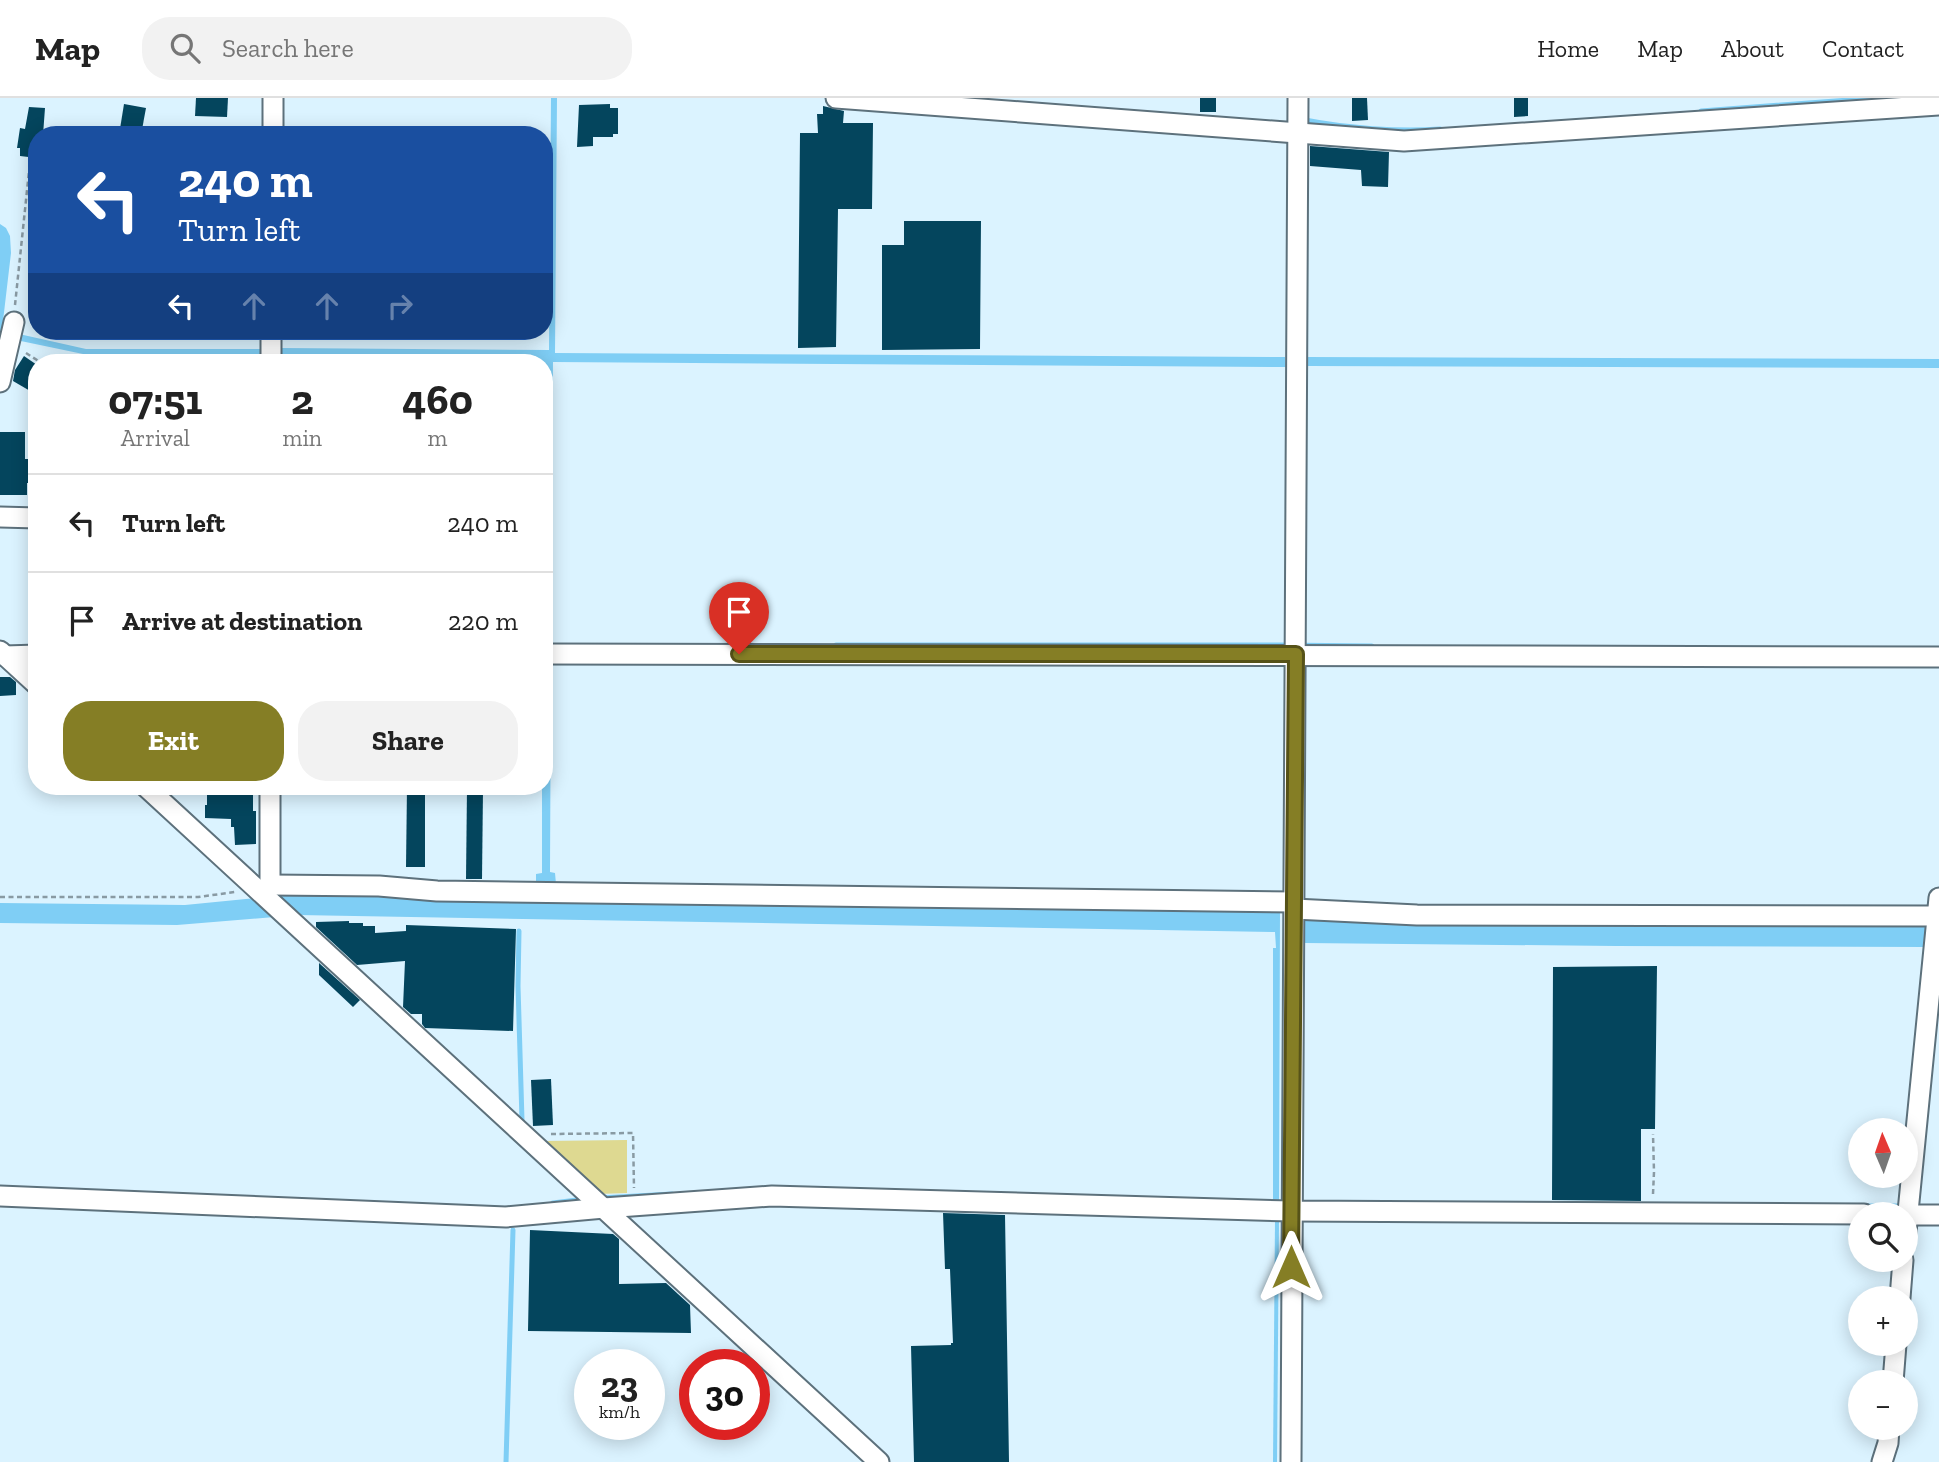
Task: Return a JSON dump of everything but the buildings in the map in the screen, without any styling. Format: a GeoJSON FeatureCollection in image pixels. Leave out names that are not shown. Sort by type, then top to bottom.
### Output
{"type":"FeatureCollection","features":[{"type":"Feature","properties":{"kind":"street"},"geometry":{"type":"LineString","coordinates":[[273,98],[273,126]]}},
{"type":"Feature","properties":{"kind":"street"},"geometry":{"type":"LineString","coordinates":[[836,98],[1404,141],[1939,105]]}},
{"type":"Feature","properties":{"kind":"street"},"geometry":{"type":"LineString","coordinates":[[1291,1462],[1298,98]]}},
{"type":"Feature","properties":{"kind":"street"},"geometry":{"type":"LineString","coordinates":[[0,382],[13,322]]}},
{"type":"Feature","properties":{"kind":"street"},"geometry":{"type":"LineString","coordinates":[[0,517],[28,518]]}},
{"type":"Feature","properties":{"kind":"street"},"geometry":{"type":"LineString","coordinates":[[3,653],[28,654]]}},
{"type":"Feature","properties":{"kind":"street"},"geometry":{"type":"LineString","coordinates":[[3,653],[28,677]]}},
{"type":"Feature","properties":{"kind":"street"},"geometry":{"type":"LineString","coordinates":[[553,654],[1939,657]]}},
{"type":"Feature","properties":{"kind":"street"},"geometry":{"type":"LineString","coordinates":[[155,795],[879,1462]]}},
{"type":"Feature","properties":{"kind":"street"},"geometry":{"type":"LineString","coordinates":[[262,891],[269,795]]}},
{"type":"Feature","properties":{"kind":"street"},"geometry":{"type":"LineString","coordinates":[[262,891],[379,886],[437,891],[1294,908],[1417,915],[1938,907],[1908,1202]]}},
{"type":"Feature","properties":{"kind":"street"},"geometry":{"type":"LineString","coordinates":[[0,1196],[506,1217],[772,1196],[1291,1211],[1848,1214]]}},
{"type":"Feature","properties":{"kind":"street"},"geometry":{"type":"LineString","coordinates":[[1918,1219],[1939,1215]]}},
{"type":"Feature","properties":{"kind":"street"},"geometry":{"type":"LineString","coordinates":[[1882,1462],[1888,1440]]}},
{"type":"Feature","properties":{"kind":"path"},"geometry":{"type":"LineString","coordinates":[[13,322],[28,181]]}},
{"type":"Feature","properties":{"kind":"path"},"geometry":{"type":"LineString","coordinates":[[0,897],[198,897],[262,891]]}},
{"type":"Feature","properties":{"kind":"path"},"geometry":{"type":"LineString","coordinates":[[525,1135],[633,1133],[635,1206]]}},
{"type":"Feature","properties":{"kind":"path"},"geometry":{"type":"LineString","coordinates":[[1651,1213],[1653,1134]]}},
{"type":"Feature","properties":{"kind":"shaded area"},"geometry":{"type":"Polygon","coordinates":[[[627,1140],[627,1193],[598,1194],[543,1141],[627,1140]]]}},
{"type":"Feature","properties":{"kind":"water"},"geometry":{"type":"Polygon","coordinates":[[[551,98],[557,98],[555,353],[1285,357],[1286,367],[553,362],[553,354],[281,354],[280,348],[549,350],[549,340],[553,340],[553,126],[551,126],[551,98]]]}},
{"type":"Feature","properties":{"kind":"water"},"geometry":{"type":"Polygon","coordinates":[[[0,224],[10,236],[11,253],[3,321],[5,327],[28,336],[28,340],[46,340],[86,349],[264,349],[264,354],[83,354],[16,340],[0,343],[0,224]]]}},
{"type":"Feature","properties":{"kind":"water"},"geometry":{"type":"Polygon","coordinates":[[[1307,357],[1939,359],[1939,368],[1308,366],[1307,357]]]}},
{"type":"Feature","properties":{"kind":"water"},"geometry":{"type":"Polygon","coordinates":[[[542,795],[550,795],[550,872],[555,873],[556,884],[536,883],[536,874],[542,873],[542,795]]]}},
{"type":"Feature","properties":{"kind":"water"},"geometry":{"type":"Polygon","coordinates":[[[284,891],[782,906],[1280,910],[1279,1205],[1273,1202],[1275,932],[298,915],[177,925],[0,923],[0,903],[185,905],[275,896],[284,891]]]}},
{"type":"Feature","properties":{"kind":"water"},"geometry":{"type":"Polygon","coordinates":[[[1305,920],[1928,922],[1926,947],[1305,943],[1305,920]]]}},
{"type":"Feature","properties":{"kind":"water"},"geometry":{"type":"Polygon","coordinates":[[[1275,1220],[1279,1220],[1277,1462],[1273,1462],[1275,1220]]]}},
{"type":"Feature","properties":{"kind":"waterway"},"geometry":{"type":"LineString","coordinates":[[1701,111],[1876,98]]}},
{"type":"Feature","properties":{"kind":"waterway"},"geometry":{"type":"LineString","coordinates":[[1305,118],[1321,123],[1372,129],[1440,129]]}},
{"type":"Feature","properties":{"kind":"waterway"},"geometry":{"type":"LineString","coordinates":[[836,645],[1372,646]]}},
{"type":"Feature","properties":{"kind":"waterway"},"geometry":{"type":"LineString","coordinates":[[519,931],[522,1120]]}},
{"type":"Feature","properties":{"kind":"waterway"},"geometry":{"type":"LineString","coordinates":[[601,1198],[672,1194]]}},
{"type":"Feature","properties":{"kind":"waterway"},"geometry":{"type":"LineString","coordinates":[[553,1203],[585,1199]]}},
{"type":"Feature","properties":{"kind":"waterway"},"geometry":{"type":"LineString","coordinates":[[506,1462],[513,1230]]}},
{"type":"Feature","properties":{"kind":"route"},"geometry":{"type":"LineString","coordinates":[[739,654],[1296,654],[1291,1267]]}}]}
